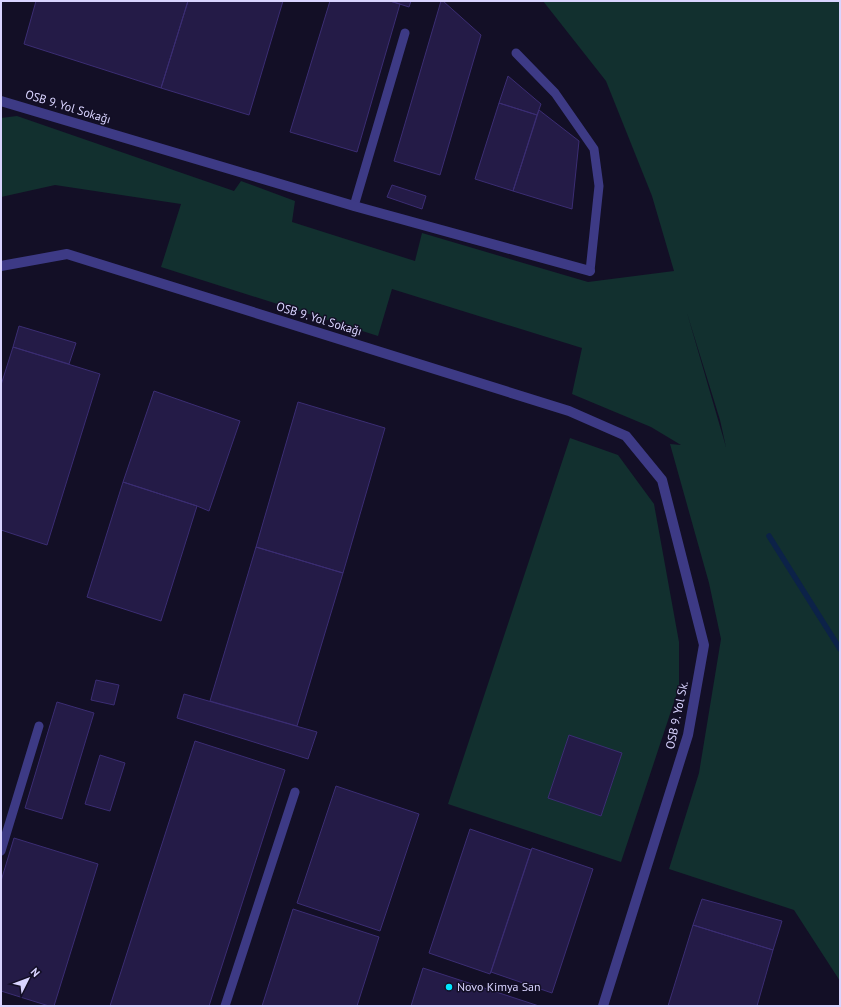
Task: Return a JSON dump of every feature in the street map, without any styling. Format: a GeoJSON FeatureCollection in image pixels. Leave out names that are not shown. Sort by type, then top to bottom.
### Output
{"type":"FeatureCollection","features":[{"type":"Feature","properties":{"kind":"street","name":"OSB 9. Yol Sokağı"},"geometry":{"type":"LineString","coordinates":[[1,101],[354,206],[590,271]]}},
{"type":"Feature","properties":{"kind":"street","name":"OSB 9. Yol Sokağı"},"geometry":{"type":"LineString","coordinates":[[1,266],[67,254],[569,411],[626,436]]}},
{"type":"Feature","properties":{"kind":"street","name":"OSB 9. Yol Sk."},"geometry":{"type":"LineString","coordinates":[[603,1006],[688,735],[704,645],[662,480],[626,436]]}},
{"type":"Feature","properties":{"kind":"lane"},"geometry":{"type":"LineString","coordinates":[[354,206],[405,33]]}},
{"type":"Feature","properties":{"kind":"lane"},"geometry":{"type":"LineString","coordinates":[[516,53],[555,93],[594,149],[599,186],[590,271]]}},
{"type":"Feature","properties":{"kind":"lane"},"geometry":{"type":"LineString","coordinates":[[1,851],[39,726]]}},
{"type":"Feature","properties":{"kind":"lane"},"geometry":{"type":"LineString","coordinates":[[225,1006],[295,792]]}},
{"type":"Feature","properties":{"kind":"green space"},"geometry":{"type":"Polygon","coordinates":[[[543,1],[840,1],[840,981],[794,910],[669,869],[699,773],[721,639],[709,583],[670,444],[681,445],[651,427],[572,394],[582,348],[392,289],[378,336],[161,267],[181,204],[55,185],[1,197],[1,118],[17,116],[234,191],[241,181],[295,201],[292,222],[415,261],[422,233],[588,282],[674,271],[652,196],[606,81],[543,1]],[[687,313],[726,447],[720,420],[687,313]]]}},
{"type":"Feature","properties":{"kind":"green space"},"geometry":{"type":"Polygon","coordinates":[[[570,438],[618,455],[654,504],[679,642],[679,687],[621,862],[448,804],[570,438]]]}},
{"type":"Feature","properties":{"kind":"building"},"geometry":{"type":"Polygon","coordinates":[[[36,1],[188,1],[161,88],[24,44],[36,1]]]}},
{"type":"Feature","properties":{"kind":"building"},"geometry":{"type":"Polygon","coordinates":[[[188,1],[283,1],[249,115],[161,88],[188,1]]]}},
{"type":"Feature","properties":{"kind":"building"},"geometry":{"type":"Polygon","coordinates":[[[330,1],[390,1],[400,4],[357,152],[290,132],[330,1]]]}},
{"type":"Feature","properties":{"kind":"building"},"geometry":{"type":"Polygon","coordinates":[[[390,1],[411,1],[409,7],[390,1]]]}},
{"type":"Feature","properties":{"kind":"building"},"geometry":{"type":"Polygon","coordinates":[[[441,1],[443,1],[481,35],[440,175],[394,161],[441,1]]]}},
{"type":"Feature","properties":{"kind":"building"},"geometry":{"type":"Polygon","coordinates":[[[508,76],[541,104],[537,115],[499,103],[508,76]]]}},
{"type":"Feature","properties":{"kind":"building"},"geometry":{"type":"Polygon","coordinates":[[[499,103],[537,115],[513,191],[475,179],[499,103]]]}},
{"type":"Feature","properties":{"kind":"building"},"geometry":{"type":"Polygon","coordinates":[[[539,110],[579,141],[572,209],[513,191],[539,110]]]}},
{"type":"Feature","properties":{"kind":"building"},"geometry":{"type":"Polygon","coordinates":[[[392,185],[426,196],[422,209],[387,197],[392,185]]]}},
{"type":"Feature","properties":{"kind":"building"},"geometry":{"type":"Polygon","coordinates":[[[19,326],[76,343],[69,364],[13,347],[19,326]]]}},
{"type":"Feature","properties":{"kind":"building"},"geometry":{"type":"Polygon","coordinates":[[[13,347],[100,374],[47,545],[1,530],[1,385],[13,347]]]}},
{"type":"Feature","properties":{"kind":"building"},"geometry":{"type":"Polygon","coordinates":[[[154,391],[240,421],[209,511],[123,482],[154,391]]]}},
{"type":"Feature","properties":{"kind":"building"},"geometry":{"type":"Polygon","coordinates":[[[298,402],[385,428],[343,573],[256,547],[298,402]]]}},
{"type":"Feature","properties":{"kind":"building"},"geometry":{"type":"Polygon","coordinates":[[[123,482],[197,506],[161,621],[87,597],[123,482]]]}},
{"type":"Feature","properties":{"kind":"building"},"geometry":{"type":"Polygon","coordinates":[[[256,547],[343,573],[297,726],[210,701],[256,547]]]}},
{"type":"Feature","properties":{"kind":"building"},"geometry":{"type":"Polygon","coordinates":[[[96,680],[119,685],[114,705],[91,700],[96,680]]]}},
{"type":"Feature","properties":{"kind":"building"},"geometry":{"type":"Polygon","coordinates":[[[184,694],[317,732],[308,759],[177,718],[184,694]]]}},
{"type":"Feature","properties":{"kind":"building"},"geometry":{"type":"Polygon","coordinates":[[[57,702],[94,713],[62,819],[25,808],[57,702]]]}},
{"type":"Feature","properties":{"kind":"building"},"geometry":{"type":"Polygon","coordinates":[[[569,735],[622,753],[601,816],[548,798],[569,735]]]}},
{"type":"Feature","properties":{"kind":"building"},"geometry":{"type":"Polygon","coordinates":[[[195,741],[285,770],[209,1006],[110,1006],[195,741]]]}},
{"type":"Feature","properties":{"kind":"building"},"geometry":{"type":"Polygon","coordinates":[[[100,755],[125,763],[110,811],[85,804],[100,755]]]}},
{"type":"Feature","properties":{"kind":"building"},"geometry":{"type":"Polygon","coordinates":[[[336,786],[419,814],[380,931],[297,903],[336,786]]]}},
{"type":"Feature","properties":{"kind":"building"},"geometry":{"type":"Polygon","coordinates":[[[470,829],[531,850],[490,974],[429,953],[470,829]]]}},
{"type":"Feature","properties":{"kind":"building"},"geometry":{"type":"Polygon","coordinates":[[[14,838],[98,864],[54,1006],[49,1006],[1,991],[1,881],[14,838]]]}},
{"type":"Feature","properties":{"kind":"building"},"geometry":{"type":"Polygon","coordinates":[[[532,848],[593,869],[552,993],[491,972],[532,848]]]}},
{"type":"Feature","properties":{"kind":"building"},"geometry":{"type":"Polygon","coordinates":[[[702,899],[782,921],[773,950],[693,925],[702,899]]]}},
{"type":"Feature","properties":{"kind":"building"},"geometry":{"type":"Polygon","coordinates":[[[293,909],[379,937],[357,1006],[262,1006],[293,909]]]}},
{"type":"Feature","properties":{"kind":"building"},"geometry":{"type":"Polygon","coordinates":[[[693,925],[773,950],[757,1006],[668,1006],[693,925]]]}},
{"type":"Feature","properties":{"kind":"building","name":"Novo Kimya San"},"geometry":{"type":"Polygon","coordinates":[[[423,968],[539,1006],[411,1006],[423,968]]]}},
{"type":"Feature","properties":{"kind":"waterway"},"geometry":{"type":"LineString","coordinates":[[769,536],[840,649]]}},
{"type":"Feature","properties":{"kind":"place","name":"Novo Kimya San"},"geometry":{"type":"Point","coordinates":[449,987]}}]}
